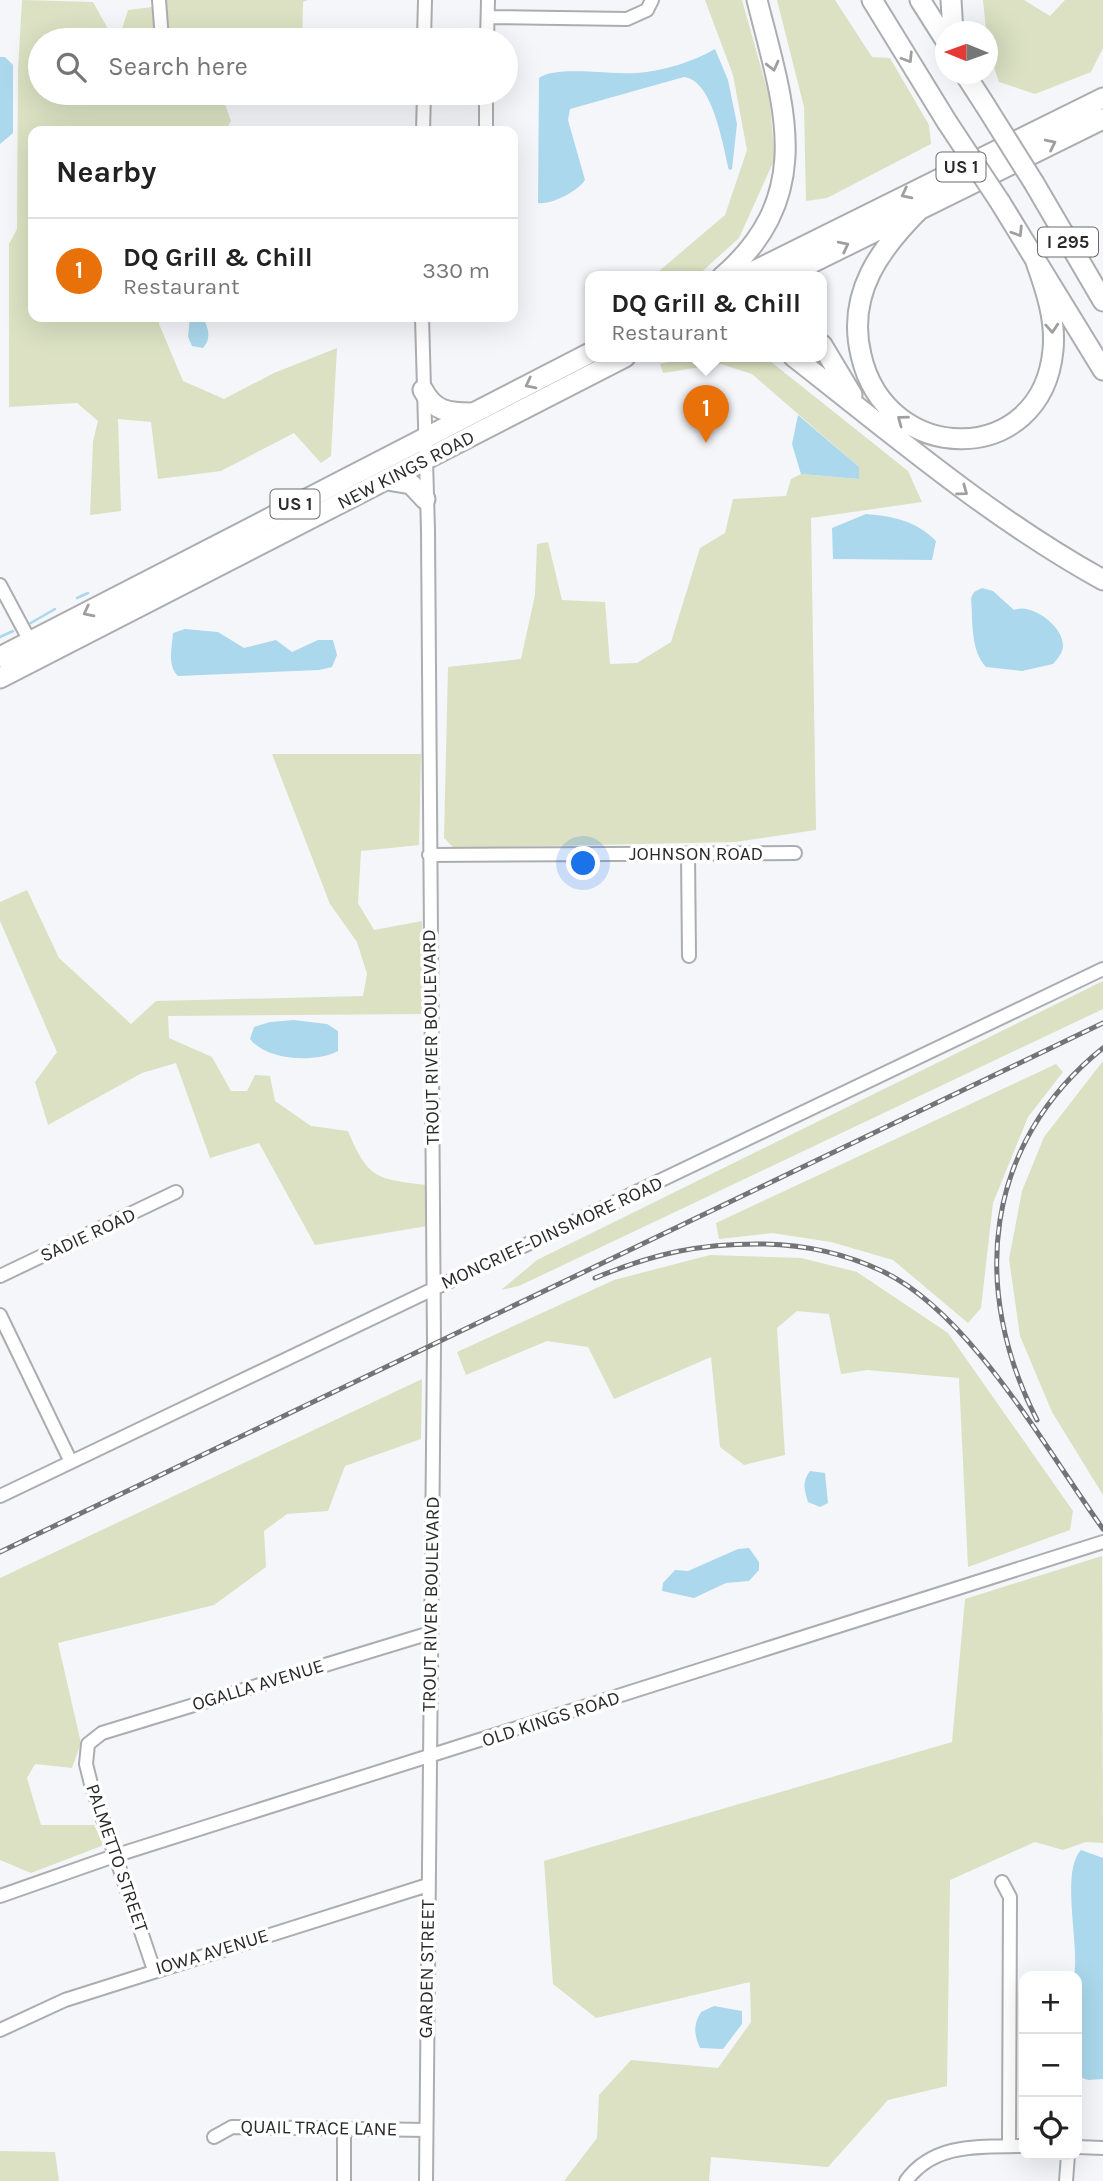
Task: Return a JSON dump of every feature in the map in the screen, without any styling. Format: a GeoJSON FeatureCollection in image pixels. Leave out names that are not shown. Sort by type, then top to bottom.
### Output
{"type":"FeatureCollection","features":[{"type":"Feature","properties":{"kind":"highway"},"geometry":{"type":"LineString","coordinates":[[727,271],[762,231],[778,196],[786,162],[783,103],[757,0]]}},
{"type":"Feature","properties":{"kind":"highway","name":"I 295"},"geometry":{"type":"LineString","coordinates":[[872,0],[1103,370]]}},
{"type":"Feature","properties":{"kind":"highway"},"geometry":{"type":"LineString","coordinates":[[920,0],[935,24]]}},
{"type":"Feature","properties":{"kind":"highway"},"geometry":{"type":"LineString","coordinates":[[951,0],[952,21]]}},
{"type":"Feature","properties":{"kind":"highway"},"geometry":{"type":"LineString","coordinates":[[1077,110],[1103,83]]}},
{"type":"Feature","properties":{"kind":"highway","name":"I 295"},"geometry":{"type":"LineString","coordinates":[[971,84],[1103,300]]}},
{"type":"Feature","properties":{"kind":"highway","name":"US 1"},"geometry":{"type":"LineString","coordinates":[[754,271],[1103,98]]}},
{"type":"Feature","properties":{"kind":"highway","name":"US 1"},"geometry":{"type":"LineString","coordinates":[[796,271],[1103,119]]}},
{"type":"Feature","properties":{"kind":"highway"},"geometry":{"type":"LineString","coordinates":[[923,206],[898,231],[870,270],[863,287],[857,327],[868,379],[885,406],[911,427],[949,439],[984,437],[1022,416],[1034,402],[1048,373],[1053,350],[1047,292],[1036,262]]}},
{"type":"Feature","properties":{"kind":"highway"},"geometry":{"type":"LineString","coordinates":[[788,271],[790,252]]}},
{"type":"Feature","properties":{"kind":"highway"},"geometry":{"type":"LineString","coordinates":[[827,354],[864,413]]}},
{"type":"Feature","properties":{"kind":"highway","name":"NEW KINGS ROAD"},"geometry":{"type":"LineString","coordinates":[[0,678],[35,650],[261,533],[303,500],[585,356]]}},
{"type":"Feature","properties":{"kind":"highway","name":"NEW KINGS ROAD"},"geometry":{"type":"LineString","coordinates":[[0,657],[35,650],[100,627],[189,570],[387,480],[615,362]]}},
{"type":"Feature","properties":{"kind":"highway"},"geometry":{"type":"LineString","coordinates":[[800,362],[968,495],[1030,537],[1103,580]]}},
{"type":"Feature","properties":{"kind":"highway"},"geometry":{"type":"LineString","coordinates":[[423,390],[430,403],[440,410],[472,413]]}},
{"type":"Feature","properties":{"kind":"highway"},"geometry":{"type":"LineString","coordinates":[[387,480],[411,484],[425,499]]}},
{"type":"Feature","properties":{"kind":"street"},"geometry":{"type":"LineString","coordinates":[[159,0],[161,28]]}},
{"type":"Feature","properties":{"kind":"street"},"geometry":{"type":"LineString","coordinates":[[424,28],[425,0]]}},
{"type":"Feature","properties":{"kind":"street"},"geometry":{"type":"LineString","coordinates":[[488,0],[488,28]]}},
{"type":"Feature","properties":{"kind":"street"},"geometry":{"type":"LineString","coordinates":[[488,17],[627,19],[647,10],[652,0]]}},
{"type":"Feature","properties":{"kind":"street"},"geometry":{"type":"LineString","coordinates":[[423,126],[424,105]]}},
{"type":"Feature","properties":{"kind":"street"},"geometry":{"type":"LineString","coordinates":[[486,105],[486,126]]}},
{"type":"Feature","properties":{"kind":"street","name":"TROUT RIVER BOULEVARD"},"geometry":{"type":"LineString","coordinates":[[422,322],[434,1289],[430,1757]]}},
{"type":"Feature","properties":{"kind":"street"},"geometry":{"type":"LineString","coordinates":[[0,585],[35,650]]}},
{"type":"Feature","properties":{"kind":"street","name":"JOHNSON ROAD"},"geometry":{"type":"LineString","coordinates":[[429,855],[794,853]]}},
{"type":"Feature","properties":{"kind":"street"},"geometry":{"type":"LineString","coordinates":[[688,854],[689,956]]}},
{"type":"Feature","properties":{"kind":"street","name":"MONCRIEF-DINSMORE ROAD"},"geometry":{"type":"LineString","coordinates":[[0,1496],[1103,969]]}},
{"type":"Feature","properties":{"kind":"street","name":"SADIE ROAD"},"geometry":{"type":"LineString","coordinates":[[0,1276],[176,1192]]}},
{"type":"Feature","properties":{"kind":"street"},"geometry":{"type":"LineString","coordinates":[[0,1315],[71,1462]]}},
{"type":"Feature","properties":{"kind":"street","name":"OLD KINGS ROAD"},"geometry":{"type":"LineString","coordinates":[[0,1896],[117,1855],[1103,1542]]}},
{"type":"Feature","properties":{"kind":"street","name":"OGALLA AVENUE"},"geometry":{"type":"LineString","coordinates":[[88,1744],[102,1733],[430,1633]]}},
{"type":"Feature","properties":{"kind":"street","name":"PALMETTO STREET"},"geometry":{"type":"LineString","coordinates":[[88,1744],[86,1764],[91,1784],[154,1970]]}},
{"type":"Feature","properties":{"kind":"street","name":"GARDEN STREET"},"geometry":{"type":"LineString","coordinates":[[426,2181],[430,1757]]}},
{"type":"Feature","properties":{"kind":"street"},"geometry":{"type":"LineString","coordinates":[[1002,1882],[1010,1897],[1009,2147]]}},
{"type":"Feature","properties":{"kind":"street","name":"IOWA AVENUE"},"geometry":{"type":"LineString","coordinates":[[0,2031],[65,2000],[428,1885]]}},
{"type":"Feature","properties":{"kind":"street","name":"QUAIL TRACE LANE"},"geometry":{"type":"LineString","coordinates":[[214,2137],[232,2127],[426,2130]]}},
{"type":"Feature","properties":{"kind":"street"},"geometry":{"type":"LineString","coordinates":[[344,2129],[344,2181]]}},
{"type":"Feature","properties":{"kind":"street"},"geometry":{"type":"LineString","coordinates":[[909,2177],[925,2161],[951,2150],[1019,2146]]}},
{"type":"Feature","properties":{"kind":"street"},"geometry":{"type":"LineString","coordinates":[[1082,2147],[1103,2148]]}},
{"type":"Feature","properties":{"kind":"street"},"geometry":{"type":"LineString","coordinates":[[1066,2181],[1068,2160]]}},
{"type":"Feature","properties":{"kind":"green space"},"geometry":{"type":"Polygon","coordinates":[[[22,0],[93,2],[108,28],[28,28],[28,105],[225,105],[231,121],[228,126],[28,126],[28,322],[159,322],[183,381],[224,399],[274,373],[337,348],[331,456],[321,463],[294,433],[221,471],[158,479],[151,422],[118,419],[121,511],[90,515],[93,441],[98,421],[77,403],[9,407],[9,244],[17,229],[18,70],[22,0]]]}},
{"type":"Feature","properties":{"kind":"green space"},"geometry":{"type":"Polygon","coordinates":[[[167,0],[308,0],[303,2],[302,28],[166,28],[167,0]]]}},
{"type":"Feature","properties":{"kind":"green space"},"geometry":{"type":"Polygon","coordinates":[[[705,0],[742,0],[769,96],[775,158],[739,238],[703,271],[659,271],[725,215],[747,150],[733,75],[705,0]]]}},
{"type":"Feature","properties":{"kind":"green space"},"geometry":{"type":"Polygon","coordinates":[[[777,0],[835,0],[872,57],[890,58],[929,125],[931,144],[827,198],[806,201],[804,107],[777,0]]]}},
{"type":"Feature","properties":{"kind":"green space"},"geometry":{"type":"Polygon","coordinates":[[[983,0],[1024,0],[1050,16],[1065,0],[1103,0],[1103,48],[1091,72],[1035,94],[999,82],[998,21],[985,21],[983,0]]]}},
{"type":"Feature","properties":{"kind":"green space"},"geometry":{"type":"Polygon","coordinates":[[[153,7],[155,28],[122,28],[128,10],[153,7]]]}},
{"type":"Feature","properties":{"kind":"green space"},"geometry":{"type":"Polygon","coordinates":[[[771,362],[908,471],[922,502],[811,518],[816,830],[735,842],[454,848],[444,838],[448,667],[521,659],[535,595],[537,544],[548,542],[562,600],[605,602],[610,664],[637,663],[671,642],[700,548],[725,533],[733,499],[786,496],[791,479],[801,474],[859,479],[859,467],[752,374],[721,364],[663,373],[660,364],[771,362]]]}},
{"type":"Feature","properties":{"kind":"green space"},"geometry":{"type":"Polygon","coordinates":[[[272,754],[421,754],[419,845],[361,851],[358,903],[374,930],[422,921],[423,1014],[168,1016],[169,1038],[212,1057],[231,1091],[247,1091],[255,1075],[270,1076],[275,1101],[311,1126],[348,1131],[362,1159],[376,1174],[396,1181],[427,1185],[427,1226],[315,1245],[259,1143],[210,1158],[176,1063],[142,1073],[48,1125],[35,1082],[57,1052],[0,921],[0,902],[27,890],[59,958],[131,1024],[156,1001],[363,996],[367,974],[357,942],[330,904],[272,754]]]}},
{"type":"Feature","properties":{"kind":"green space"},"geometry":{"type":"Polygon","coordinates":[[[1103,981],[1103,1009],[519,1286],[501,1290],[537,1260],[1103,981]]]}},
{"type":"Feature","properties":{"kind":"green space"},"geometry":{"type":"Polygon","coordinates":[[[1103,1061],[1103,1495],[1052,1412],[1020,1336],[1009,1259],[1022,1191],[1044,1137],[1103,1061]]]}},
{"type":"Feature","properties":{"kind":"green space"},"geometry":{"type":"Polygon","coordinates":[[[1056,1064],[1063,1072],[1028,1117],[993,1203],[981,1308],[968,1323],[893,1260],[831,1242],[772,1233],[719,1239],[716,1223],[1056,1064]]]}},
{"type":"Feature","properties":{"kind":"green space"},"geometry":{"type":"Polygon","coordinates":[[[710,1255],[801,1258],[857,1272],[948,1333],[1073,1511],[1070,1530],[968,1567],[959,1378],[867,1370],[841,1374],[829,1314],[797,1311],[777,1328],[785,1455],[744,1465],[720,1447],[711,1357],[614,1399],[588,1347],[547,1341],[466,1375],[457,1352],[614,1280],[710,1255]]]}},
{"type":"Feature","properties":{"kind":"green space"},"geometry":{"type":"Polygon","coordinates":[[[422,1379],[421,1439],[345,1466],[328,1511],[287,1514],[264,1531],[266,1567],[214,1605],[58,1643],[81,1743],[72,1768],[35,1764],[27,1778],[41,1825],[94,1825],[104,1845],[31,1873],[0,1860],[0,1578],[422,1379]]]}},
{"type":"Feature","properties":{"kind":"green space"},"geometry":{"type":"Polygon","coordinates":[[[1102,1556],[1103,1843],[1086,1842],[1063,1850],[1035,1842],[950,1880],[947,2086],[888,2100],[828,2167],[711,2157],[709,2181],[564,2181],[597,2138],[599,2095],[631,2060],[718,2068],[751,2022],[750,1982],[596,2018],[553,1984],[544,1861],[952,1742],[965,1599],[1102,1556]]]}},
{"type":"Feature","properties":{"kind":"green space"},"geometry":{"type":"Polygon","coordinates":[[[0,2151],[55,2152],[59,2181],[0,2181],[0,2151]]]}},
{"type":"Feature","properties":{"kind":"water"},"geometry":{"type":"Polygon","coordinates":[[[715,49],[728,80],[737,124],[732,169],[729,170],[720,131],[709,101],[694,81],[684,77],[570,109],[568,120],[585,180],[563,197],[538,203],[539,78],[547,74],[571,71],[647,72],[687,62],[715,49]]]}},
{"type":"Feature","properties":{"kind":"water"},"geometry":{"type":"Polygon","coordinates":[[[0,57],[5,57],[13,65],[13,133],[0,144],[0,57]]]}},
{"type":"Feature","properties":{"kind":"water"},"geometry":{"type":"Polygon","coordinates":[[[190,322],[206,322],[208,338],[203,348],[192,346],[188,337],[190,322]]]}},
{"type":"Feature","properties":{"kind":"water"},"geometry":{"type":"Polygon","coordinates":[[[798,415],[859,467],[859,479],[801,474],[792,444],[798,415]]]}},
{"type":"Feature","properties":{"kind":"water"},"geometry":{"type":"Polygon","coordinates":[[[866,514],[895,518],[929,534],[936,541],[932,560],[833,559],[832,528],[866,514]]]}},
{"type":"Feature","properties":{"kind":"water"},"geometry":{"type":"Polygon","coordinates":[[[982,588],[993,591],[1014,610],[1029,609],[1052,623],[1062,638],[1063,645],[1053,664],[1022,671],[986,667],[977,652],[972,625],[971,598],[974,592],[982,588]]]}},
{"type":"Feature","properties":{"kind":"water"},"geometry":{"type":"Polygon","coordinates":[[[185,629],[218,632],[244,648],[276,640],[292,652],[318,640],[333,640],[337,655],[332,667],[319,670],[178,676],[171,662],[173,633],[185,629]]]}},
{"type":"Feature","properties":{"kind":"water"},"geometry":{"type":"Polygon","coordinates":[[[294,1020],[327,1024],[338,1031],[338,1051],[317,1057],[292,1058],[268,1052],[250,1039],[254,1027],[270,1022],[294,1020]]]}},
{"type":"Feature","properties":{"kind":"water"},"geometry":{"type":"Polygon","coordinates":[[[810,1471],[825,1473],[828,1503],[820,1507],[808,1502],[805,1482],[810,1471]]]}},
{"type":"Feature","properties":{"kind":"water"},"geometry":{"type":"Polygon","coordinates":[[[749,1548],[759,1562],[759,1570],[749,1581],[726,1583],[694,1598],[662,1591],[663,1583],[675,1570],[688,1571],[738,1549],[749,1548]]]}},
{"type":"Feature","properties":{"kind":"water"},"geometry":{"type":"Polygon","coordinates":[[[1081,1850],[1103,1858],[1103,2079],[1082,2078],[1082,1971],[1074,1971],[1071,1892],[1075,1860],[1081,1850]]]}},
{"type":"Feature","properties":{"kind":"water"},"geometry":{"type":"Polygon","coordinates":[[[714,2006],[742,2011],[742,2024],[723,2049],[700,2048],[696,2034],[697,2021],[701,2012],[714,2006]]]}},
{"type":"Feature","properties":{"kind":"waterway"},"geometry":{"type":"LineString","coordinates":[[77,598],[88,593]]}},
{"type":"Feature","properties":{"kind":"waterway"},"geometry":{"type":"LineString","coordinates":[[29,624],[55,609]]}},
{"type":"Feature","properties":{"kind":"waterway"},"geometry":{"type":"LineString","coordinates":[[0,637],[13,631]]}},
{"type":"Feature","properties":{"kind":"railway"},"geometry":{"type":"LineString","coordinates":[[0,1552],[1103,1023]]}},
{"type":"Feature","properties":{"kind":"railway"},"geometry":{"type":"LineString","coordinates":[[1037,1420],[1016,1370],[1002,1320],[997,1270],[1000,1221],[1012,1173],[1033,1128],[1063,1086],[1103,1048]]}},
{"type":"Feature","properties":{"kind":"railway"},"geometry":{"type":"LineString","coordinates":[[595,1278],[678,1251],[742,1244],[811,1249],[841,1255],[884,1272],[916,1292],[947,1319],[977,1351],[1032,1424],[1103,1529]]}},
{"type":"Feature","properties":{"kind":"place","name":"DQ Grill & Chill"},"geometry":{"type":"Point","coordinates":[706,443]}}]}
